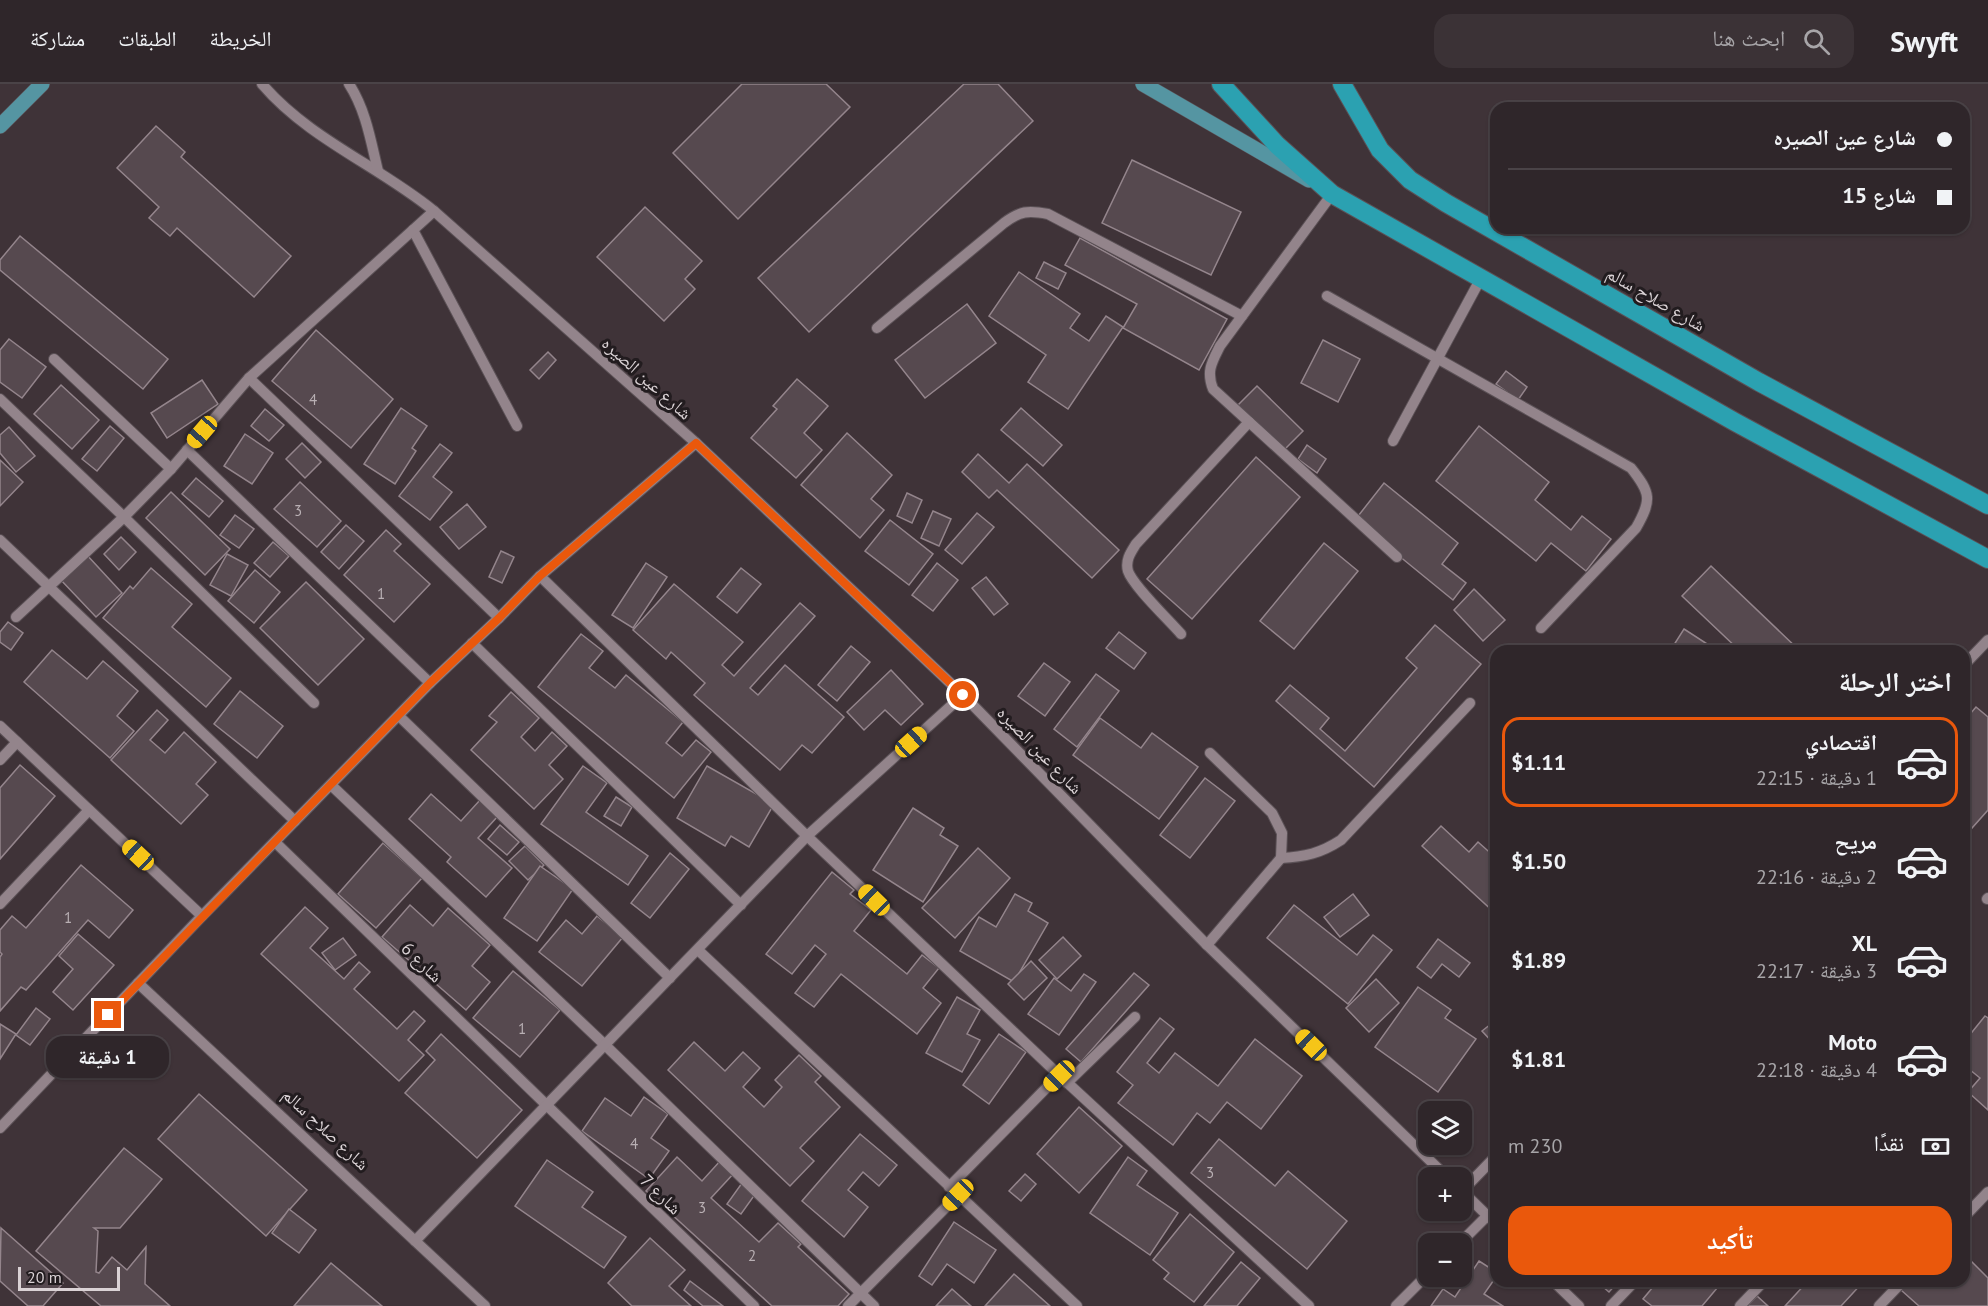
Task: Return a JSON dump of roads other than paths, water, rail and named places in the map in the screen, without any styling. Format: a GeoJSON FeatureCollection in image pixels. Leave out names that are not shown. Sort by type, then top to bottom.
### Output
{"type":"FeatureCollection","features":[{"type":"Feature","properties":{"kind":"highway"},"geometry":{"type":"LineString","coordinates":[[1221,84],[1277,145],[1332,194],[1735,422],[1988,559]]}},
{"type":"Feature","properties":{"kind":"highway","name":"شارع صلاح سالم"},"geometry":{"type":"LineString","coordinates":[[1342,84],[1380,150],[1410,180],[1490,228]]}},
{"type":"Feature","properties":{"kind":"highway","name":"شارع صلاح سالم"},"geometry":{"type":"LineString","coordinates":[[1500,234],[1760,382],[1988,505]]}},
{"type":"Feature","properties":{"kind":"main road"},"geometry":{"type":"LineString","coordinates":[[0,126],[42,84]]}},
{"type":"Feature","properties":{"kind":"main road"},"geometry":{"type":"LineString","coordinates":[[1143,84],[1332,194]]}},
{"type":"Feature","properties":{"kind":"street","name":"شارع عين الصيره"},"geometry":{"type":"LineString","coordinates":[[262,84],[302,121],[339,148],[416,196],[696,443],[963,695],[1207,945],[1437,1167]]}},
{"type":"Feature","properties":{"kind":"street"},"geometry":{"type":"LineString","coordinates":[[349,84],[355,93],[366,122],[378,171]]}},
{"type":"Feature","properties":{"kind":"street"},"geometry":{"type":"LineString","coordinates":[[1332,194],[1220,345],[1209,368],[1209,379],[1213,389],[1397,557]]}},
{"type":"Feature","properties":{"kind":"street"},"geometry":{"type":"LineString","coordinates":[[16,617],[124,517],[171,469],[249,378],[434,211]]}},
{"type":"Feature","properties":{"kind":"street"},"geometry":{"type":"LineString","coordinates":[[877,328],[1016,214],[1032,211],[1048,214],[1242,316]]}},
{"type":"Feature","properties":{"kind":"street"},"geometry":{"type":"LineString","coordinates":[[413,230],[517,426]]}},
{"type":"Feature","properties":{"kind":"street"},"geometry":{"type":"LineString","coordinates":[[1393,441],[1481,278]]}},
{"type":"Feature","properties":{"kind":"street"},"geometry":{"type":"LineString","coordinates":[[1327,296],[1631,468],[1645,486],[1647,508],[1636,528],[1541,628]]}},
{"type":"Feature","properties":{"kind":"street"},"geometry":{"type":"LineString","coordinates":[[54,359],[171,469]]}},
{"type":"Feature","properties":{"kind":"street"},"geometry":{"type":"LineString","coordinates":[[249,378],[499,618]]}},
{"type":"Feature","properties":{"kind":"street"},"geometry":{"type":"LineString","coordinates":[[0,399],[314,703]]}},
{"type":"Feature","properties":{"kind":"street"},"geometry":{"type":"LineString","coordinates":[[1181,634],[1135,583],[1128,570],[1128,556],[1136,544],[1249,423]]}},
{"type":"Feature","properties":{"kind":"street"},"geometry":{"type":"LineString","coordinates":[[0,1128],[202,916],[430,683],[540,576],[696,443]]}},
{"type":"Feature","properties":{"kind":"street"},"geometry":{"type":"LineString","coordinates":[[187,450],[430,683]]}},
{"type":"Feature","properties":{"kind":"street"},"geometry":{"type":"LineString","coordinates":[[0,540],[295,821]]}},
{"type":"Feature","properties":{"kind":"street"},"geometry":{"type":"LineString","coordinates":[[540,576],[807,836],[1063,1079],[1309,1306]]}},
{"type":"Feature","properties":{"kind":"street"},"geometry":{"type":"LineString","coordinates":[[1970,660],[1988,640]]}},
{"type":"Feature","properties":{"kind":"street"},"geometry":{"type":"LineString","coordinates":[[472,643],[741,904]]}},
{"type":"Feature","properties":{"kind":"street"},"geometry":{"type":"LineString","coordinates":[[415,1241],[807,836],[963,695]]}},
{"type":"Feature","properties":{"kind":"street"},"geometry":{"type":"LineString","coordinates":[[1281,858],[1302,858],[1323,851],[1341,840],[1470,703]]}},
{"type":"Feature","properties":{"kind":"street"},"geometry":{"type":"LineString","coordinates":[[399,716],[670,978]]}},
{"type":"Feature","properties":{"kind":"street"},"geometry":{"type":"LineString","coordinates":[[0,726],[202,916]]}},
{"type":"Feature","properties":{"kind":"street"},"geometry":{"type":"LineString","coordinates":[[0,760],[17,742]]}},
{"type":"Feature","properties":{"kind":"street"},"geometry":{"type":"LineString","coordinates":[[1207,945],[1281,858],[1282,833],[1272,813],[1210,753]]}},
{"type":"Feature","properties":{"kind":"street"},"geometry":{"type":"LineString","coordinates":[[331,785],[605,1045],[874,1306]]}},
{"type":"Feature","properties":{"kind":"street"},"geometry":{"type":"LineString","coordinates":[[0,904],[89,810]]}},
{"type":"Feature","properties":{"kind":"street","name":"شارع 6"},"geometry":{"type":"LineString","coordinates":[[275,842],[546,1106]]}},
{"type":"Feature","properties":{"kind":"street"},"geometry":{"type":"LineString","coordinates":[[698,950],[1077,1306]]}},
{"type":"Feature","properties":{"kind":"street","name":"شارع صلاح سالم"},"geometry":{"type":"LineString","coordinates":[[138,983],[485,1306]]}},
{"type":"Feature","properties":{"kind":"street"},"geometry":{"type":"LineString","coordinates":[[949,1187],[1063,1079],[1135,1017]]}},
{"type":"Feature","properties":{"kind":"street","name":"شارع 7"},"geometry":{"type":"LineString","coordinates":[[546,1106],[754,1306]]}},
{"type":"Feature","properties":{"kind":"street"},"geometry":{"type":"LineString","coordinates":[[1472,1181],[1490,1162]]}},
{"type":"Feature","properties":{"kind":"street"},"geometry":{"type":"LineString","coordinates":[[1970,1211],[1988,1192]]}},
{"type":"Feature","properties":{"kind":"street"},"geometry":{"type":"LineString","coordinates":[[848,1306],[958,1195]]}},
{"type":"Feature","properties":{"kind":"street"},"geometry":{"type":"LineString","coordinates":[[1472,1201],[1490,1219]]}},
{"type":"Feature","properties":{"kind":"street"},"geometry":{"type":"LineString","coordinates":[[1470,1233],[1487,1216]]}},
{"type":"Feature","properties":{"kind":"street"},"geometry":{"type":"LineString","coordinates":[[1396,1306],[1418,1284]]}},
{"type":"Feature","properties":{"kind":"street"},"geometry":{"type":"LineString","coordinates":[[1559,1287],[1579,1306]]}},
{"type":"Feature","properties":{"kind":"street"},"geometry":{"type":"LineString","coordinates":[[1611,1306],[1629,1287]]}},
{"type":"Feature","properties":{"kind":"street"},"geometry":{"type":"LineString","coordinates":[[1740,1306],[1758,1287]]}},
{"type":"Feature","properties":{"kind":"street"},"geometry":{"type":"LineString","coordinates":[[1880,1306],[1897,1287]]}}]}
